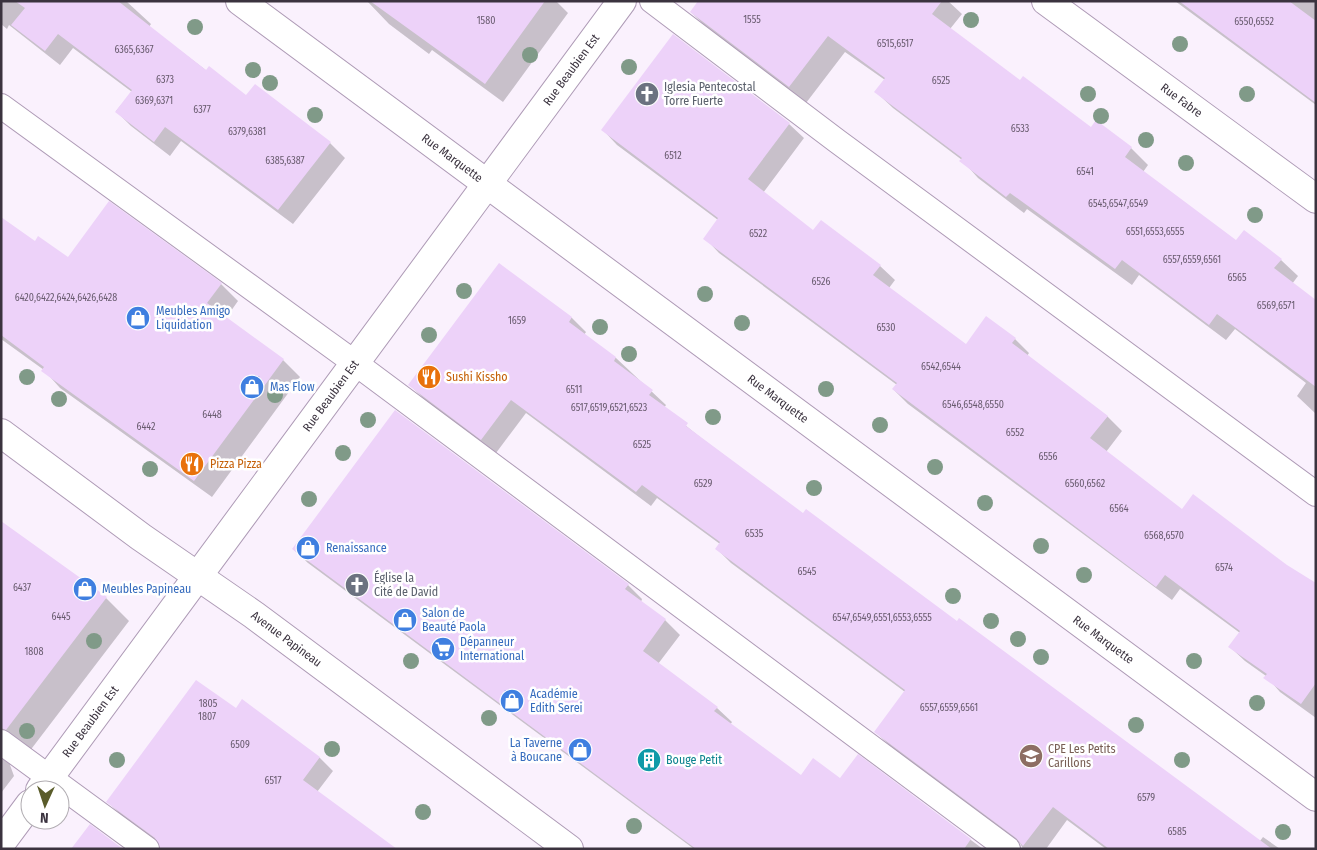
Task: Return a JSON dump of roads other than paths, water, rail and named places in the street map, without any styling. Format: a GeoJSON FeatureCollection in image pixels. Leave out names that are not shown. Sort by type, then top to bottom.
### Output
{"type":"FeatureCollection","features":[{"type":"Feature","properties":{"kind":"street","name":"Rue Marquette"},"geometry":{"type":"LineString","coordinates":[[240,1],[1316,797]]}},
{"type":"Feature","properties":{"kind":"street","name":"Rue Beaubien Est"},"geometry":{"type":"LineString","coordinates":[[48,780],[622,1]]}},
{"type":"Feature","properties":{"kind":"street","name":"Rue Fabre"},"geometry":{"type":"LineString","coordinates":[[1046,1],[1316,199]]}},
{"type":"Feature","properties":{"kind":"street","name":"Avenue Papineau"},"geometry":{"type":"LineString","coordinates":[[1,433],[569,849]]}},
{"type":"Feature","properties":{"kind":"street"},"geometry":{"type":"LineString","coordinates":[[1,843],[20,817]]}},
{"type":"Feature","properties":{"kind":"lane"},"geometry":{"type":"LineString","coordinates":[[652,1],[837,141],[1316,494]]}},
{"type":"Feature","properties":{"kind":"lane"},"geometry":{"type":"LineString","coordinates":[[1,106],[355,363],[1008,849]]}},
{"type":"Feature","properties":{"kind":"lane"},"geometry":{"type":"LineString","coordinates":[[1,742],[41,780]]}},
{"type":"Feature","properties":{"kind":"lane"},"geometry":{"type":"LineString","coordinates":[[70,800],[147,849]]}},
{"type":"Feature","properties":{"kind":"place","name":"Iglesia Pentecostal Torre Fuerte"},"geometry":{"type":"Point","coordinates":[647,94]}},
{"type":"Feature","properties":{"kind":"place","name":"Meubles Amigo Liquidation"},"geometry":{"type":"Point","coordinates":[138,318]}},
{"type":"Feature","properties":{"kind":"place","name":"Sushi Kissho"},"geometry":{"type":"Point","coordinates":[429,377]}},
{"type":"Feature","properties":{"kind":"place","name":"Mas Flow"},"geometry":{"type":"Point","coordinates":[252,387]}},
{"type":"Feature","properties":{"kind":"place","name":"Pizza Pizza"},"geometry":{"type":"Point","coordinates":[192,464]}},
{"type":"Feature","properties":{"kind":"place","name":"Renaissance"},"geometry":{"type":"Point","coordinates":[308,548]}},
{"type":"Feature","properties":{"kind":"place","name":"Église la Cité de David"},"geometry":{"type":"Point","coordinates":[357,585]}},
{"type":"Feature","properties":{"kind":"place","name":"Meubles Papineau"},"geometry":{"type":"Point","coordinates":[85,589]}},
{"type":"Feature","properties":{"kind":"place","name":"Salon de Beauté Paola"},"geometry":{"type":"Point","coordinates":[405,620]}},
{"type":"Feature","properties":{"kind":"place","name":"Dépanneur International"},"geometry":{"type":"Point","coordinates":[443,649]}},
{"type":"Feature","properties":{"kind":"place","name":"Académie Edith Serei"},"geometry":{"type":"Point","coordinates":[512,701]}},
{"type":"Feature","properties":{"kind":"place","name":"La Taverne à Boucane"},"geometry":{"type":"Point","coordinates":[580,750]}},
{"type":"Feature","properties":{"kind":"place","name":"CPE Les Petits Carillons"},"geometry":{"type":"Point","coordinates":[1031,756]}},
{"type":"Feature","properties":{"kind":"place","name":"Bouge Petit"},"geometry":{"type":"Point","coordinates":[649,760]}}]}
